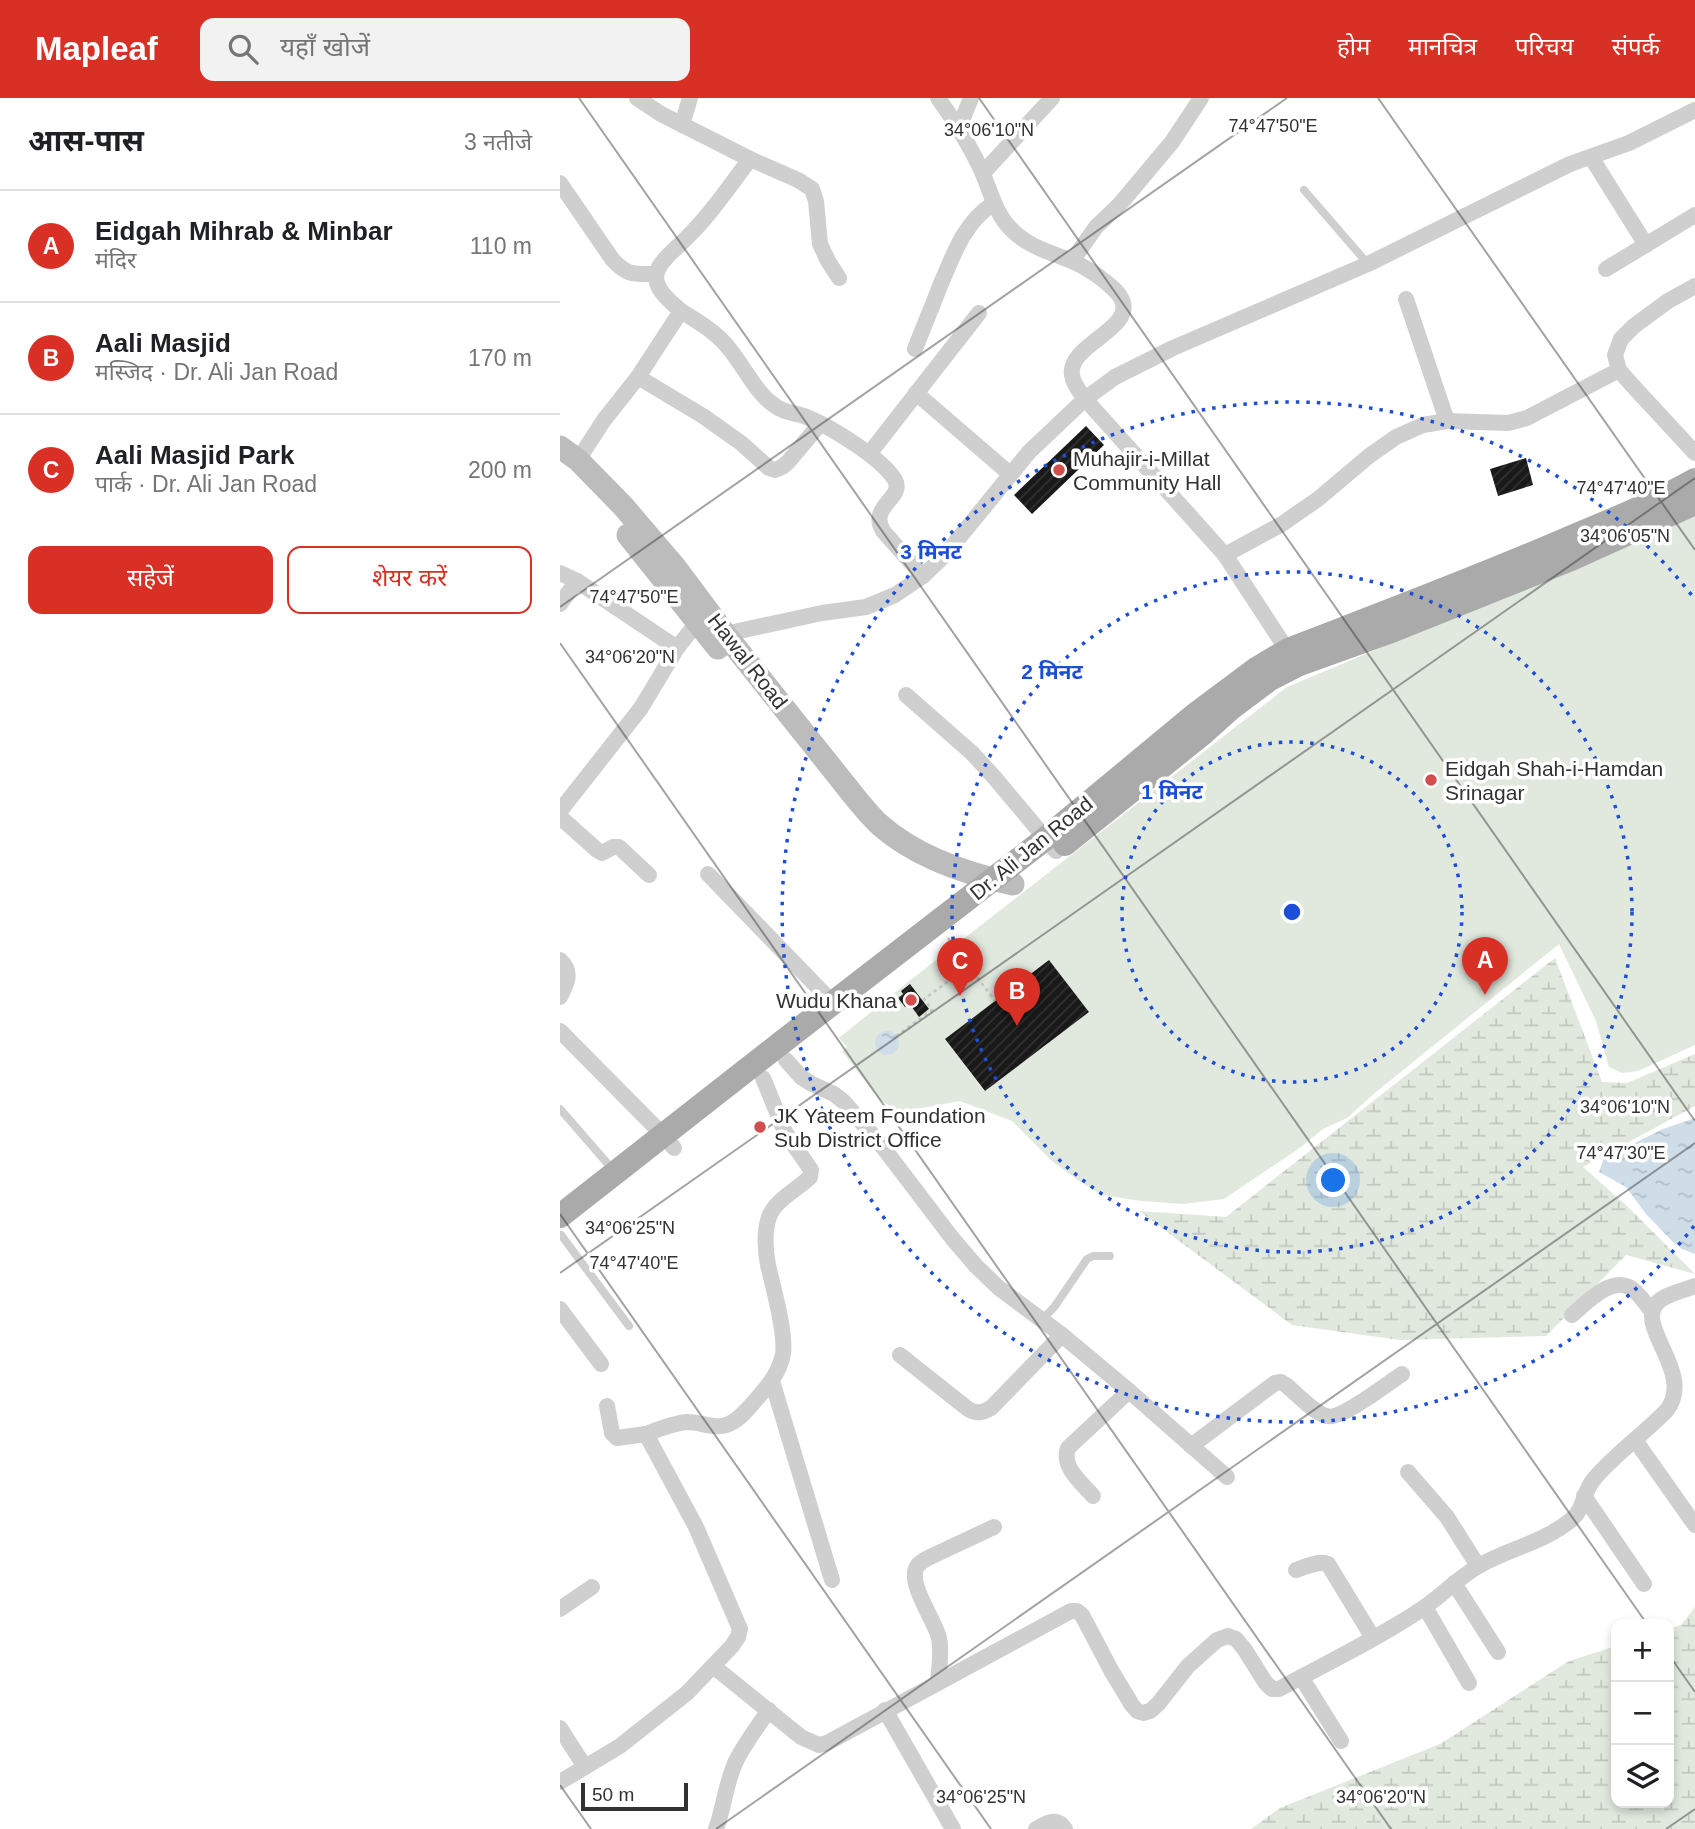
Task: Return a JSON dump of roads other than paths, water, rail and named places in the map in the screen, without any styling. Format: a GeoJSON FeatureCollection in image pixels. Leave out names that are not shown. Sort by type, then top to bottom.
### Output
{"type":"FeatureCollection","features":[{"type":"Feature","properties":{"kind":"main road","name":"Hawal Road"},"geometry":{"type":"LineString","coordinates":[[566,457],[623,506],[795,746],[865,831],[881,843],[905,844]]}},
{"type":"Feature","properties":{"kind":"main road","name":"Dr. Ali Jan Road"},"geometry":{"type":"LineString","coordinates":[[1292,657],[1496,571],[1671,494],[1695,480]]}},
{"type":"Feature","properties":{"kind":"main road","name":"Dr. Ali Jan Road"},"geometry":{"type":"LineString","coordinates":[[560,1216],[616,1174],[669,1142],[786,1060],[908,955],[1050,845],[1197,713],[1256,669],[1386,633],[1571,559],[1695,503]]}},
{"type":"Feature","properties":{"kind":"main road","name":"Hawal Road"},"geometry":{"type":"LineString","coordinates":[[703,615],[725,634],[878,824],[905,844],[960,869],[1003,882]]}},
{"type":"Feature","properties":{"kind":"main road","name":"Dr. Ali Jan Road"},"geometry":{"type":"LineString","coordinates":[[560,1236],[833,1003],[908,955],[946,936],[1003,882]]}},
{"type":"Feature","properties":{"kind":"street"},"geometry":{"type":"LineString","coordinates":[[637,98],[681,125],[812,189],[817,201],[820,244],[839,278]]}},
{"type":"Feature","properties":{"kind":"street"},"geometry":{"type":"LineString","coordinates":[[681,125],[690,98]]}},
{"type":"Feature","properties":{"kind":"street"},"geometry":{"type":"LineString","coordinates":[[938,98],[959,128],[983,173],[993,204],[1011,230],[1037,248],[1072,261],[1099,276],[1119,293],[1124,305],[1122,315],[1080,354],[1073,363],[1072,375],[1085,399],[1225,555],[1292,657]]}},
{"type":"Feature","properties":{"kind":"street"},"geometry":{"type":"LineString","coordinates":[[959,128],[971,98]]}},
{"type":"Feature","properties":{"kind":"street"},"geometry":{"type":"LineString","coordinates":[[983,173],[1052,98]]}},
{"type":"Feature","properties":{"kind":"street"},"geometry":{"type":"LineString","coordinates":[[1072,261],[1096,228],[1172,142],[1201,98]]}},
{"type":"Feature","properties":{"kind":"street"},"geometry":{"type":"LineString","coordinates":[[725,634],[822,613],[866,607],[895,596],[923,576],[945,555],[1029,452],[1085,399],[1115,377],[1173,348],[1368,264],[1570,164],[1629,143],[1695,110]]}},
{"type":"Feature","properties":{"kind":"street"},"geometry":{"type":"LineString","coordinates":[[1591,157],[1646,244]]}},
{"type":"Feature","properties":{"kind":"street"},"geometry":{"type":"LineString","coordinates":[[750,159],[697,228],[663,261],[656,274],[658,286],[665,297],[681,311],[718,336],[765,398],[776,407],[820,424],[869,454],[893,477],[897,484],[896,491],[879,516],[878,523],[923,576]]}},
{"type":"Feature","properties":{"kind":"street"},"geometry":{"type":"LineString","coordinates":[[560,183],[621,269],[631,274],[656,274]]}},
{"type":"Feature","properties":{"kind":"street"},"geometry":{"type":"LineString","coordinates":[[915,348],[955,249],[969,225],[993,204]]}},
{"type":"Feature","properties":{"kind":"street"},"geometry":{"type":"LineString","coordinates":[[1606,269],[1695,215]]}},
{"type":"Feature","properties":{"kind":"street"},"geometry":{"type":"LineString","coordinates":[[1695,286],[1634,326],[1621,339],[1615,355],[1619,370],[1695,453]]}},
{"type":"Feature","properties":{"kind":"street"},"geometry":{"type":"LineString","coordinates":[[1406,299],[1447,421]]}},
{"type":"Feature","properties":{"kind":"street"},"geometry":{"type":"LineString","coordinates":[[566,457],[604,420],[638,377],[681,311]]}},
{"type":"Feature","properties":{"kind":"street"},"geometry":{"type":"LineString","coordinates":[[869,454],[979,313]]}},
{"type":"Feature","properties":{"kind":"street"},"geometry":{"type":"LineString","coordinates":[[1225,555],[1300,512],[1396,437],[1423,425],[1447,421],[1508,423],[1527,418],[1619,370]]}},
{"type":"Feature","properties":{"kind":"street"},"geometry":{"type":"LineString","coordinates":[[638,377],[703,416],[775,470],[788,461],[820,424]]}},
{"type":"Feature","properties":{"kind":"street"},"geometry":{"type":"LineString","coordinates":[[916,393],[1010,474]]}},
{"type":"Feature","properties":{"kind":"street"},"geometry":{"type":"LineString","coordinates":[[560,573],[577,581],[677,648]]}},
{"type":"Feature","properties":{"kind":"street"},"geometry":{"type":"LineString","coordinates":[[560,604],[577,581]]}},
{"type":"Feature","properties":{"kind":"street"},"geometry":{"type":"LineString","coordinates":[[560,811],[641,708],[677,648],[703,615]]}},
{"type":"Feature","properties":{"kind":"street"},"geometry":{"type":"LineString","coordinates":[[906,695],[972,753],[1050,845]]}},
{"type":"Feature","properties":{"kind":"street"},"geometry":{"type":"LineString","coordinates":[[560,817],[597,850],[602,853],[619,847],[649,875]]}},
{"type":"Feature","properties":{"kind":"street"},"geometry":{"type":"LineString","coordinates":[[708,874],[833,1003]]}},
{"type":"Feature","properties":{"kind":"street"},"geometry":{"type":"LineString","coordinates":[[560,960],[569,972],[568,982],[560,997]]}},
{"type":"Feature","properties":{"kind":"street"},"geometry":{"type":"LineString","coordinates":[[560,1031],[669,1142]]}},
{"type":"Feature","properties":{"kind":"street"},"geometry":{"type":"LineString","coordinates":[[786,1060],[801,1077],[844,1102],[882,1146],[952,1238],[999,1288],[1062,1335],[1227,1478]]}},
{"type":"Feature","properties":{"kind":"street"},"geometry":{"type":"LineString","coordinates":[[607,1406],[612,1433],[617,1438],[646,1434],[686,1422],[726,1426],[749,1408],[772,1381],[783,1353],[783,1338],[767,1256],[766,1230],[770,1214],[783,1199],[810,1177],[811,1170],[785,1132],[763,1078]]}},
{"type":"Feature","properties":{"kind":"street"},"geometry":{"type":"LineString","coordinates":[[1572,1315],[1592,1297],[1618,1286],[1628,1286],[1635,1291],[1652,1311]]}},
{"type":"Feature","properties":{"kind":"street"},"geometry":{"type":"LineString","coordinates":[[713,1666],[801,1737],[819,1745],[1071,1611],[1082,1615],[1137,1711],[1150,1711],[1188,1666],[1217,1640],[1228,1636],[1236,1639],[1245,1650],[1265,1682],[1272,1689],[1279,1689],[1425,1607],[1478,1566],[1559,1529],[1574,1518],[1582,1508],[1591,1482],[1669,1408],[1677,1393],[1677,1374],[1653,1322],[1652,1311],[1664,1298],[1695,1286]]}},
{"type":"Feature","properties":{"kind":"street"},"geometry":{"type":"LineString","coordinates":[[560,1308],[601,1364]]}},
{"type":"Feature","properties":{"kind":"street"},"geometry":{"type":"LineString","coordinates":[[900,1354],[968,1409],[983,1413],[1062,1335]]}},
{"type":"Feature","properties":{"kind":"street"},"geometry":{"type":"LineString","coordinates":[[1191,1446],[1275,1384],[1282,1382],[1322,1415],[1330,1418],[1348,1410],[1402,1374]]}},
{"type":"Feature","properties":{"kind":"street"},"geometry":{"type":"LineString","coordinates":[[772,1381],[832,1580]]}},
{"type":"Feature","properties":{"kind":"street"},"geometry":{"type":"LineString","coordinates":[[1093,1496],[1071,1471],[1065,1456],[1068,1448],[1129,1391]]}},
{"type":"Feature","properties":{"kind":"street"},"geometry":{"type":"LineString","coordinates":[[560,1782],[620,1746],[687,1693],[738,1637],[740,1629],[696,1527],[646,1434]]}},
{"type":"Feature","properties":{"kind":"street"},"geometry":{"type":"LineString","coordinates":[[1635,1440],[1695,1525]]}},
{"type":"Feature","properties":{"kind":"street"},"geometry":{"type":"LineString","coordinates":[[1408,1472],[1447,1517],[1478,1566]]}},
{"type":"Feature","properties":{"kind":"street"},"geometry":{"type":"LineString","coordinates":[[1584,1496],[1644,1584]]}},
{"type":"Feature","properties":{"kind":"street"},"geometry":{"type":"LineString","coordinates":[[938,1682],[938,1634],[918,1588],[915,1573],[919,1564],[928,1558],[994,1527]]}},
{"type":"Feature","properties":{"kind":"street"},"geometry":{"type":"LineString","coordinates":[[1296,1570],[1315,1563],[1328,1564],[1373,1638]]}},
{"type":"Feature","properties":{"kind":"street"},"geometry":{"type":"LineString","coordinates":[[1454,1583],[1498,1652]]}},
{"type":"Feature","properties":{"kind":"street"},"geometry":{"type":"LineString","coordinates":[[560,1609],[592,1587]]}},
{"type":"Feature","properties":{"kind":"street"},"geometry":{"type":"LineString","coordinates":[[1425,1607],[1469,1683]]}},
{"type":"Feature","properties":{"kind":"street"},"geometry":{"type":"LineString","coordinates":[[1301,1677],[1341,1741]]}},
{"type":"Feature","properties":{"kind":"street"},"geometry":{"type":"LineString","coordinates":[[716,1829],[737,1760],[769,1710]]}},
{"type":"Feature","properties":{"kind":"street"},"geometry":{"type":"LineString","coordinates":[[886,1710],[953,1829]]}},
{"type":"Feature","properties":{"kind":"street"},"geometry":{"type":"LineString","coordinates":[[560,1728],[585,1767]]}},
{"type":"Feature","properties":{"kind":"street"},"geometry":{"type":"LineString","coordinates":[[722,1813],[729,1829]]}},
{"type":"Feature","properties":{"kind":"street"},"geometry":{"type":"LineString","coordinates":[[1036,1829],[1057,1821],[1065,1829]]}},
{"type":"Feature","properties":{"kind":"lane"},"geometry":{"type":"LineString","coordinates":[[1304,190],[1368,264]]}},
{"type":"Feature","properties":{"kind":"lane"},"geometry":{"type":"LineString","coordinates":[[560,1109],[616,1174]]}},
{"type":"Feature","properties":{"kind":"lane"},"geometry":{"type":"LineString","coordinates":[[560,1236],[629,1326]]}},
{"type":"Feature","properties":{"kind":"lane"},"geometry":{"type":"LineString","coordinates":[[1042,1320],[1055,1306],[1087,1259],[1093,1256],[1110,1256]]}},
{"type":"Feature","properties":{"kind":"water"},"geometry":{"type":"Polygon","coordinates":[[[887,1031],[895,1035],[899,1043],[895,1051],[887,1055],[879,1051],[875,1043],[879,1035],[887,1031]]]}},
{"type":"Feature","properties":{"kind":"water"},"geometry":{"type":"Polygon","coordinates":[[[1695,1118],[1695,1254],[1673,1242],[1646,1214],[1626,1187],[1599,1172],[1604,1158],[1663,1129],[1695,1118]]]}},
{"type":"Feature","properties":{"kind":"place","name":"Muhajir-i-Millat Community Hall"},"geometry":{"type":"Point","coordinates":[1059,470]}},
{"type":"Feature","properties":{"kind":"place","name":"Eidgah Shah-i-Hamdan Srinagar"},"geometry":{"type":"Point","coordinates":[1431,780]}},
{"type":"Feature","properties":{"kind":"place","name":"Eidgah Mihrab & Minbar"},"geometry":{"type":"Point","coordinates":[1485,995]}},
{"type":"Feature","properties":{"kind":"place","name":"Aali Masjid Park"},"geometry":{"type":"Point","coordinates":[960,996]}},
{"type":"Feature","properties":{"kind":"place","name":"Wudu Khana"},"geometry":{"type":"Point","coordinates":[911,1000]}},
{"type":"Feature","properties":{"kind":"place","name":"Aali Masjid"},"geometry":{"type":"Point","coordinates":[1017,1026]}},
{"type":"Feature","properties":{"kind":"place","name":"JK Yateem Foundation Sub District Office"},"geometry":{"type":"Point","coordinates":[760,1127]}}]}
